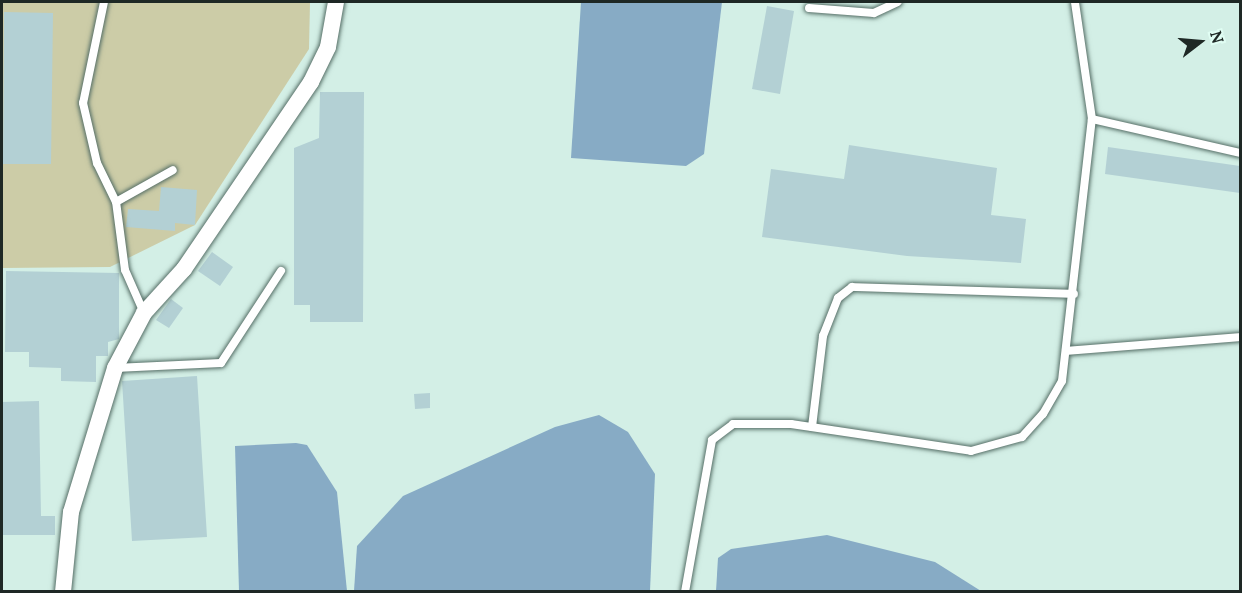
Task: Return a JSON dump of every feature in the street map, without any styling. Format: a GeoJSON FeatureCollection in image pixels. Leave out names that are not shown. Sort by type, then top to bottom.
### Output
{"type":"FeatureCollection","features":[{"type":"Feature","properties":{"kind":"street"},"geometry":{"type":"LineString","coordinates":[[63,591],[71,512],[115,368],[144,313],[184,269],[311,82],[328,47],[336,2]]}},
{"type":"Feature","properties":{"kind":"lane"},"geometry":{"type":"LineString","coordinates":[[104,2],[83,104],[97,163],[116,202],[125,270],[144,313]]}},
{"type":"Feature","properties":{"kind":"lane"},"geometry":{"type":"LineString","coordinates":[[809,8],[874,14],[898,2]]}},
{"type":"Feature","properties":{"kind":"lane"},"geometry":{"type":"LineString","coordinates":[[685,591],[712,440],[734,424],[813,427],[971,451],[1022,437],[1062,381],[1074,294],[1092,119],[1075,2]]}},
{"type":"Feature","properties":{"kind":"lane"},"geometry":{"type":"LineString","coordinates":[[1092,119],[1240,153]]}},
{"type":"Feature","properties":{"kind":"lane"},"geometry":{"type":"LineString","coordinates":[[116,202],[173,171]]}},
{"type":"Feature","properties":{"kind":"lane"},"geometry":{"type":"LineString","coordinates":[[115,368],[221,363],[281,272]]}},
{"type":"Feature","properties":{"kind":"lane"},"geometry":{"type":"LineString","coordinates":[[813,427],[824,336],[838,298],[852,287],[1074,294]]}},
{"type":"Feature","properties":{"kind":"lane"},"geometry":{"type":"LineString","coordinates":[[1066,351],[1240,337]]}},
{"type":"Feature","properties":{"kind":"green space"},"geometry":{"type":"Polygon","coordinates":[[[2,2],[310,2],[309,49],[195,225],[110,267],[2,268],[2,2]]]}},
{"type":"Feature","properties":{"kind":"water"},"geometry":{"type":"Polygon","coordinates":[[[581,2],[722,2],[704,154],[686,166],[571,158],[581,2]]]}},
{"type":"Feature","properties":{"kind":"water"},"geometry":{"type":"Polygon","coordinates":[[[599,415],[628,432],[655,474],[650,591],[354,591],[357,546],[403,496],[555,427],[599,415]]]}},
{"type":"Feature","properties":{"kind":"water"},"geometry":{"type":"Polygon","coordinates":[[[296,443],[307,445],[337,492],[347,591],[239,591],[235,446],[296,443]]]}},
{"type":"Feature","properties":{"kind":"water"},"geometry":{"type":"Polygon","coordinates":[[[827,535],[935,562],[981,591],[716,591],[718,558],[731,549],[827,535]]]}},
{"type":"Feature","properties":{"kind":"building"},"geometry":{"type":"Polygon","coordinates":[[[767,6],[794,11],[780,94],[752,89],[767,6]]]}},
{"type":"Feature","properties":{"kind":"building"},"geometry":{"type":"Polygon","coordinates":[[[4,12],[53,13],[51,164],[3,164],[4,12]]]}},
{"type":"Feature","properties":{"kind":"building"},"geometry":{"type":"Polygon","coordinates":[[[320,92],[364,92],[363,322],[310,322],[310,305],[294,305],[294,148],[319,138],[320,92]]]}},
{"type":"Feature","properties":{"kind":"building"},"geometry":{"type":"Polygon","coordinates":[[[849,145],[997,168],[991,215],[1026,219],[1021,263],[907,256],[762,237],[771,169],[844,179],[849,145]]]}},
{"type":"Feature","properties":{"kind":"building"},"geometry":{"type":"Polygon","coordinates":[[[1108,147],[1240,166],[1240,193],[1105,174],[1108,147]]]}},
{"type":"Feature","properties":{"kind":"building"},"geometry":{"type":"Polygon","coordinates":[[[161,187],[197,190],[195,225],[175,223],[175,231],[126,227],[128,209],[159,211],[161,187]]]}},
{"type":"Feature","properties":{"kind":"building"},"geometry":{"type":"Polygon","coordinates":[[[212,252],[233,267],[220,286],[198,271],[212,252]]]}},
{"type":"Feature","properties":{"kind":"building"},"geometry":{"type":"Polygon","coordinates":[[[6,271],[119,273],[119,339],[108,342],[108,356],[96,356],[96,382],[61,381],[61,368],[29,367],[29,352],[5,352],[6,271]]]}},
{"type":"Feature","properties":{"kind":"building"},"geometry":{"type":"Polygon","coordinates":[[[171,299],[183,308],[169,328],[156,320],[171,299]]]}},
{"type":"Feature","properties":{"kind":"building"},"geometry":{"type":"Polygon","coordinates":[[[197,376],[207,537],[132,541],[122,381],[197,376]]]}},
{"type":"Feature","properties":{"kind":"building"},"geometry":{"type":"Polygon","coordinates":[[[430,393],[430,408],[415,409],[414,394],[430,393]]]}},
{"type":"Feature","properties":{"kind":"building"},"geometry":{"type":"Polygon","coordinates":[[[39,401],[41,516],[55,516],[55,535],[2,535],[2,402],[39,401]]]}}]}
